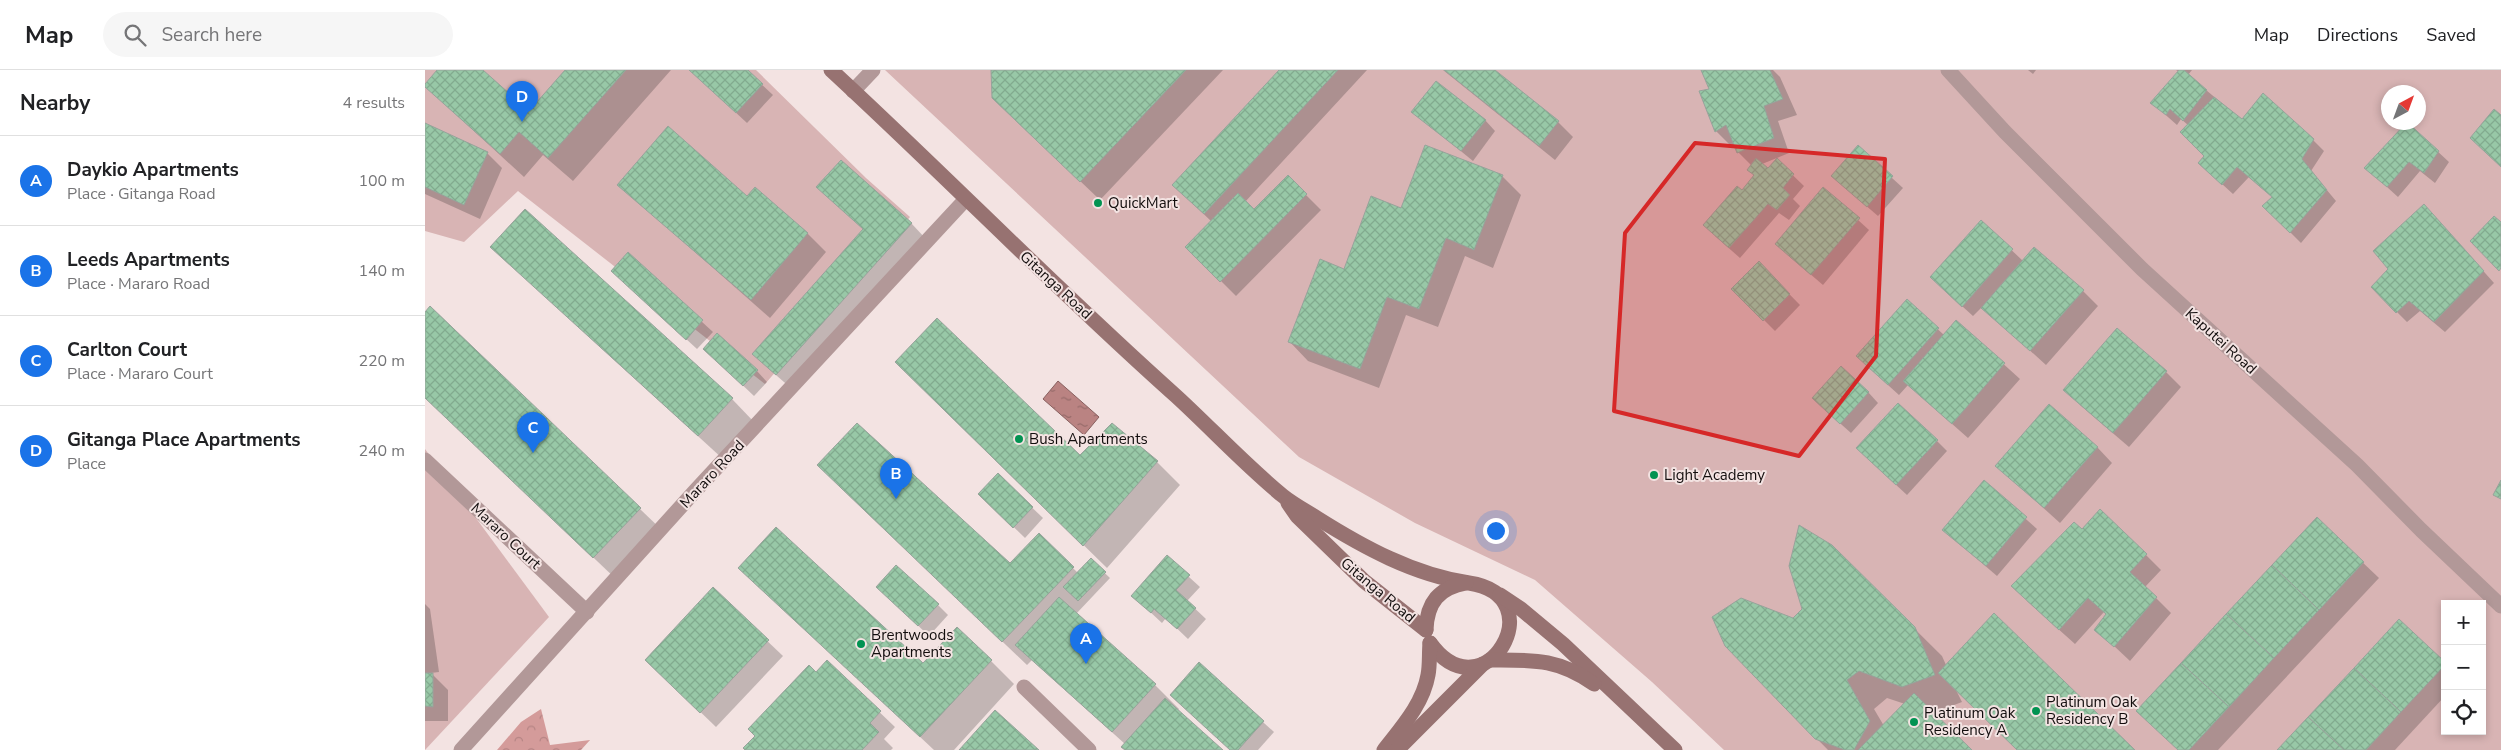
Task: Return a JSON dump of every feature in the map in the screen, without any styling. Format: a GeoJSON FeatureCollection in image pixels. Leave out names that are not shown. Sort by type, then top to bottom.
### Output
{"type":"FeatureCollection","features":[{"type":"Feature","properties":{"kind":"main road","name":"Gitanga Road"},"geometry":{"type":"LineString","coordinates":[[831,70],[965,200],[1284,497],[1351,540],[1389,558],[1466,583]]}},
{"type":"Feature","properties":{"kind":"main road","name":"Gitanga Road"},"geometry":{"type":"LineString","coordinates":[[1284,497],[1297,516],[1364,581],[1428,636],[1447,661],[1465,666],[1487,662],[1541,660],[1582,675],[1632,711]]}},
{"type":"Feature","properties":{"kind":"main road","name":"Gitanga Road"},"geometry":{"type":"LineString","coordinates":[[1428,636],[1427,616],[1431,603],[1440,592],[1453,585],[1466,583],[1480,584],[1508,599],[1563,644],[1632,711]]}},
{"type":"Feature","properties":{"kind":"main road"},"geometry":{"type":"LineString","coordinates":[[1397,750],[1487,662],[1501,651],[1507,640],[1510,626],[1508,613],[1502,600],[1492,591]]}},
{"type":"Feature","properties":{"kind":"main road"},"geometry":{"type":"LineString","coordinates":[[1384,750],[1408,719],[1421,695],[1428,676],[1428,636]]}},
{"type":"Feature","properties":{"kind":"main road"},"geometry":{"type":"LineString","coordinates":[[1632,711],[1675,750]]}},
{"type":"Feature","properties":{"kind":"street"},"geometry":{"type":"LineString","coordinates":[[853,91],[873,70]]}},
{"type":"Feature","properties":{"kind":"street","name":"Kaputei Road"},"geometry":{"type":"LineString","coordinates":[[1948,70],[2005,132],[2142,269],[2357,465],[2421,530],[2501,606]]}},
{"type":"Feature","properties":{"kind":"street","name":"Mararo Road"},"geometry":{"type":"LineString","coordinates":[[461,750],[695,491],[965,200]]}},
{"type":"Feature","properties":{"kind":"street","name":"Mararo Court"},"geometry":{"type":"LineString","coordinates":[[425,460],[587,612]]}},
{"type":"Feature","properties":{"kind":"street"},"geometry":{"type":"LineString","coordinates":[[1024,687],[1089,750]]}},
{"type":"Feature","properties":{"kind":"highlighted area"},"geometry":{"type":"Polygon","coordinates":[[[1695,143],[1885,159],[1876,356],[1799,456],[1614,411],[1625,233],[1695,143]]]}},
{"type":"Feature","properties":{"kind":"green space"},"geometry":{"type":"Polygon","coordinates":[[[541,709],[550,745],[590,740],[581,750],[497,750],[521,722],[541,709]]]}},
{"type":"Feature","properties":{"kind":"shaded area"},"geometry":{"type":"Polygon","coordinates":[[[425,70],[756,70],[866,178],[910,217],[765,384],[518,191],[464,242],[425,231],[425,70]]]}},
{"type":"Feature","properties":{"kind":"shaded area"},"geometry":{"type":"Polygon","coordinates":[[[885,70],[2501,70],[2501,750],[1724,750],[1652,682],[1535,580],[1415,523],[1299,457],[885,70]]]}},
{"type":"Feature","properties":{"kind":"shaded area"},"geometry":{"type":"Polygon","coordinates":[[[425,449],[549,617],[425,750],[425,449]]]}},
{"type":"Feature","properties":{"kind":"water"},"geometry":{"type":"Polygon","coordinates":[[[1058,381],[1099,417],[1084,435],[1043,399],[1058,381]]]}},
{"type":"Feature","properties":{"kind":"building"},"geometry":{"type":"Polygon","coordinates":[[[437,70],[483,70],[529,111],[565,70],[626,70],[548,158],[519,132],[500,154],[425,87],[425,84],[437,70]]]}},
{"type":"Feature","properties":{"kind":"building"},"geometry":{"type":"Polygon","coordinates":[[[689,70],[748,70],[763,84],[736,113],[689,70]]]}},
{"type":"Feature","properties":{"kind":"building"},"geometry":{"type":"Polygon","coordinates":[[[991,70],[1186,70],[1080,182],[992,98],[991,70]]]}},
{"type":"Feature","properties":{"kind":"building"},"geometry":{"type":"Polygon","coordinates":[[[1279,70],[1338,70],[1204,214],[1172,185],[1279,70]]]}},
{"type":"Feature","properties":{"kind":"building"},"geometry":{"type":"Polygon","coordinates":[[[1444,70],[1495,70],[1559,121],[1539,146],[1444,70]]]}},
{"type":"Feature","properties":{"kind":"building"},"geometry":{"type":"Polygon","coordinates":[[[1701,70],[1770,70],[1783,99],[1764,106],[1774,138],[1737,153],[1726,125],[1715,132],[1699,91],[1709,89],[1701,70]]]}},
{"type":"Feature","properties":{"kind":"building"},"geometry":{"type":"Polygon","coordinates":[[[2179,70],[2184,70],[2207,90],[2183,121],[2170,109],[2166,115],[2150,103],[2179,70]]]}},
{"type":"Feature","properties":{"kind":"building"},"geometry":{"type":"Polygon","coordinates":[[[1436,81],[1486,120],[1461,151],[1411,112],[1436,81]]]}},
{"type":"Feature","properties":{"kind":"building"},"geometry":{"type":"Polygon","coordinates":[[[2263,93],[2314,139],[2302,159],[2327,190],[2290,233],[2262,206],[2272,197],[2237,167],[2222,185],[2198,163],[2204,156],[2180,132],[2214,97],[2242,119],[2263,93]]]}},
{"type":"Feature","properties":{"kind":"building"},"geometry":{"type":"Polygon","coordinates":[[[2494,109],[2501,115],[2501,167],[2470,138],[2494,109]]]}},
{"type":"Feature","properties":{"kind":"building"},"geometry":{"type":"Polygon","coordinates":[[[425,123],[488,152],[464,205],[425,187],[425,123]]]}},
{"type":"Feature","properties":{"kind":"building"},"geometry":{"type":"Polygon","coordinates":[[[668,126],[747,196],[755,187],[808,233],[751,300],[617,185],[668,126]]]}},
{"type":"Feature","properties":{"kind":"building"},"geometry":{"type":"Polygon","coordinates":[[[2400,130],[2416,130],[2439,151],[2424,173],[2409,162],[2387,187],[2364,168],[2400,130]]]}},
{"type":"Feature","properties":{"kind":"building"},"geometry":{"type":"Polygon","coordinates":[[[1425,145],[1503,175],[1474,250],[1446,238],[1419,309],[1387,297],[1360,369],[1288,342],[1320,259],[1344,269],[1371,196],[1401,208],[1425,145]]]}},
{"type":"Feature","properties":{"kind":"building"},"geometry":{"type":"Polygon","coordinates":[[[1858,145],[1893,176],[1867,207],[1831,176],[1858,145]]]}},
{"type":"Feature","properties":{"kind":"building"},"geometry":{"type":"Polygon","coordinates":[[[1756,158],[1768,168],[1777,158],[1794,174],[1783,188],[1790,195],[1777,210],[1768,204],[1729,248],[1703,225],[1737,186],[1742,190],[1754,175],[1747,170],[1756,158]]]}},
{"type":"Feature","properties":{"kind":"building"},"geometry":{"type":"Polygon","coordinates":[[[841,160],[912,223],[776,375],[752,354],[863,229],[816,187],[841,160]]]}},
{"type":"Feature","properties":{"kind":"building"},"geometry":{"type":"Polygon","coordinates":[[[1288,175],[1307,194],[1220,282],[1185,247],[1238,193],[1254,209],[1288,175]]]}},
{"type":"Feature","properties":{"kind":"building"},"geometry":{"type":"Polygon","coordinates":[[[1823,187],[1860,218],[1811,275],[1775,244],[1823,187]]]}},
{"type":"Feature","properties":{"kind":"building"},"geometry":{"type":"Polygon","coordinates":[[[2424,204],[2484,271],[2434,322],[2409,301],[2396,313],[2371,287],[2388,269],[2373,251],[2424,204]]]}},
{"type":"Feature","properties":{"kind":"building"},"geometry":{"type":"Polygon","coordinates":[[[525,209],[733,398],[698,436],[490,247],[525,209]]]}},
{"type":"Feature","properties":{"kind":"building"},"geometry":{"type":"Polygon","coordinates":[[[2494,216],[2501,222],[2501,268],[2499,271],[2470,241],[2494,216]]]}},
{"type":"Feature","properties":{"kind":"building"},"geometry":{"type":"Polygon","coordinates":[[[1981,220],[2013,249],[1962,307],[1930,277],[1981,220]]]}},
{"type":"Feature","properties":{"kind":"building"},"geometry":{"type":"Polygon","coordinates":[[[2034,247],[2084,290],[2030,351],[1981,308],[2034,247]]]}},
{"type":"Feature","properties":{"kind":"building"},"geometry":{"type":"Polygon","coordinates":[[[628,252],[703,320],[686,340],[611,271],[628,252]]]}},
{"type":"Feature","properties":{"kind":"building"},"geometry":{"type":"Polygon","coordinates":[[[1759,261],[1790,294],[1763,321],[1731,289],[1759,261]]]}},
{"type":"Feature","properties":{"kind":"building"},"geometry":{"type":"Polygon","coordinates":[[[1907,299],[1939,328],[1888,385],[1856,356],[1907,299]]]}},
{"type":"Feature","properties":{"kind":"building"},"geometry":{"type":"Polygon","coordinates":[[[430,306],[641,508],[593,558],[425,398],[425,312],[430,306]]]}},
{"type":"Feature","properties":{"kind":"building","name":"Bush Apartments"},"geometry":{"type":"Polygon","coordinates":[[[937,318],[1080,455],[1112,423],[1158,461],[1083,546],[895,362],[937,318]]]}},
{"type":"Feature","properties":{"kind":"building"},"geometry":{"type":"Polygon","coordinates":[[[1956,320],[2005,363],[1952,424],[1903,381],[1956,320]]]}},
{"type":"Feature","properties":{"kind":"building"},"geometry":{"type":"Polygon","coordinates":[[[2117,328],[2167,371],[2113,433],[2063,390],[2117,328]]]}},
{"type":"Feature","properties":{"kind":"building"},"geometry":{"type":"Polygon","coordinates":[[[717,333],[758,370],[743,386],[703,349],[717,333]]]}},
{"type":"Feature","properties":{"kind":"building"},"geometry":{"type":"Polygon","coordinates":[[[1841,366],[1869,392],[1840,424],[1812,398],[1841,366]]]}},
{"type":"Feature","properties":{"kind":"building"},"geometry":{"type":"Polygon","coordinates":[[[1898,403],[1938,440],[1896,485],[1856,448],[1898,403]]]}},
{"type":"Feature","properties":{"kind":"building"},"geometry":{"type":"Polygon","coordinates":[[[2049,404],[2098,447],[2044,508],[1995,466],[2049,404]]]}},
{"type":"Feature","properties":{"kind":"building"},"geometry":{"type":"Polygon","coordinates":[[[857,423],[1010,563],[1039,533],[1074,567],[1002,642],[817,465],[857,423]]]}},
{"type":"Feature","properties":{"kind":"building"},"geometry":{"type":"Polygon","coordinates":[[[998,473],[1033,507],[1013,528],[978,494],[998,473]]]}},
{"type":"Feature","properties":{"kind":"building"},"geometry":{"type":"Polygon","coordinates":[[[1984,480],[2027,517],[1986,566],[1942,530],[1984,480]]]}},
{"type":"Feature","properties":{"kind":"building"},"geometry":{"type":"Polygon","coordinates":[[[2501,480],[2501,499],[2493,495],[2501,480]]]}},
{"type":"Feature","properties":{"kind":"building"},"geometry":{"type":"Polygon","coordinates":[[[2100,509],[2147,554],[2130,572],[2157,597],[2114,647],[2094,630],[2106,614],[2088,598],[2059,630],[2011,586],[2074,522],[2082,529],[2100,509]]]}},
{"type":"Feature","properties":{"kind":"building"},"geometry":{"type":"Polygon","coordinates":[[[2317,517],[2364,562],[2319,610],[2272,565],[2317,517]]]}},
{"type":"Feature","properties":{"kind":"building"},"geometry":{"type":"Polygon","coordinates":[[[1799,525],[1832,545],[1915,627],[1935,675],[1902,687],[1859,671],[1847,680],[1870,721],[1854,750],[1845,750],[1815,739],[1725,646],[1712,617],[1741,598],[1793,618],[1802,609],[1789,566],[1799,525]]]}},
{"type":"Feature","properties":{"kind":"building","name":"Brentwoods Apartments"},"geometry":{"type":"Polygon","coordinates":[[[776,527],[923,663],[957,627],[992,660],[920,737],[738,568],[776,527]]]}},
{"type":"Feature","properties":{"kind":"building"},"geometry":{"type":"Polygon","coordinates":[[[1167,555],[1190,575],[1176,590],[1196,608],[1177,629],[1154,609],[1151,613],[1131,596],[1167,555]]]}},
{"type":"Feature","properties":{"kind":"building"},"geometry":{"type":"Polygon","coordinates":[[[1091,558],[1106,572],[1078,601],[1063,587],[1091,558]]]}},
{"type":"Feature","properties":{"kind":"building"},"geometry":{"type":"Polygon","coordinates":[[[896,565],[939,604],[918,626],[876,587],[896,565]]]}},
{"type":"Feature","properties":{"kind":"building"},"geometry":{"type":"Polygon","coordinates":[[[2272,565],[2319,610],[2274,658],[2226,614],[2272,565]]]}},
{"type":"Feature","properties":{"kind":"building"},"geometry":{"type":"Polygon","coordinates":[[[713,587],[769,640],[700,713],[645,660],[713,587]]]}},
{"type":"Feature","properties":{"kind":"building"},"geometry":{"type":"Polygon","coordinates":[[[1059,597],[1156,684],[1112,732],[1015,645],[1059,597]]]}},
{"type":"Feature","properties":{"kind":"building","name":"Platinum Oak Residency B"},"geometry":{"type":"Polygon","coordinates":[[[1994,613],[2135,750],[2017,750],[1938,673],[1994,613]]]}},
{"type":"Feature","properties":{"kind":"building"},"geometry":{"type":"Polygon","coordinates":[[[2226,614],[2274,658],[2229,707],[2181,663],[2226,614]]]}},
{"type":"Feature","properties":{"kind":"building"},"geometry":{"type":"Polygon","coordinates":[[[2399,619],[2441,658],[2441,669],[2401,712],[2354,668],[2399,619]]]}},
{"type":"Feature","properties":{"kind":"building"},"geometry":{"type":"Polygon","coordinates":[[[827,660],[881,711],[870,723],[879,732],[862,750],[745,750],[743,748],[755,736],[748,729],[809,665],[816,672],[827,660]]]}},
{"type":"Feature","properties":{"kind":"building"},"geometry":{"type":"Polygon","coordinates":[[[1199,662],[1264,721],[1238,750],[1230,750],[1170,695],[1199,662]]]}},
{"type":"Feature","properties":{"kind":"building"},"geometry":{"type":"Polygon","coordinates":[[[2181,663],[2229,707],[2189,750],[2178,750],[2136,711],[2181,663]]]}},
{"type":"Feature","properties":{"kind":"building"},"geometry":{"type":"Polygon","coordinates":[[[2354,668],[2401,712],[2366,750],[2344,750],[2308,717],[2354,668]]]}},
{"type":"Feature","properties":{"kind":"building"},"geometry":{"type":"Polygon","coordinates":[[[425,673],[433,673],[433,707],[425,706],[425,673]]]}},
{"type":"Feature","properties":{"kind":"building","name":"Platinum Oak Residency A"},"geometry":{"type":"Polygon","coordinates":[[[1914,693],[1972,750],[1858,750],[1914,693]]]}},
{"type":"Feature","properties":{"kind":"building"},"geometry":{"type":"Polygon","coordinates":[[[1165,698],[1223,750],[1125,750],[1121,747],[1165,698]]]}},
{"type":"Feature","properties":{"kind":"building"},"geometry":{"type":"Polygon","coordinates":[[[995,710],[1039,750],[959,750],[995,710]]]}},
{"type":"Feature","properties":{"kind":"building"},"geometry":{"type":"Polygon","coordinates":[[[2308,717],[2344,750],[2277,750],[2308,717]]]}},
{"type":"Feature","properties":{"kind":"place","name":"Gitanga Place Apartments"},"geometry":{"type":"Point","coordinates":[522,122]}},
{"type":"Feature","properties":{"kind":"place","name":"QuickMart"},"geometry":{"type":"Point","coordinates":[1098,203]}},
{"type":"Feature","properties":{"kind":"place","name":"Bush Apartments"},"geometry":{"type":"Point","coordinates":[1019,439]}},
{"type":"Feature","properties":{"kind":"place","name":"Carlton Court"},"geometry":{"type":"Point","coordinates":[533,453]}},
{"type":"Feature","properties":{"kind":"place","name":"Light Academy"},"geometry":{"type":"Point","coordinates":[1654,475]}},
{"type":"Feature","properties":{"kind":"place","name":"Leeds Apartments"},"geometry":{"type":"Point","coordinates":[896,499]}},
{"type":"Feature","properties":{"kind":"place","name":"Brentwoods Apartments"},"geometry":{"type":"Point","coordinates":[861,644]}},
{"type":"Feature","properties":{"kind":"place","name":"Daykio Apartments"},"geometry":{"type":"Point","coordinates":[1086,664]}},
{"type":"Feature","properties":{"kind":"place","name":"Platinum Oak Residency B"},"geometry":{"type":"Point","coordinates":[2036,711]}},
{"type":"Feature","properties":{"kind":"place","name":"Platinum Oak Residency A"},"geometry":{"type":"Point","coordinates":[1914,722]}}]}
